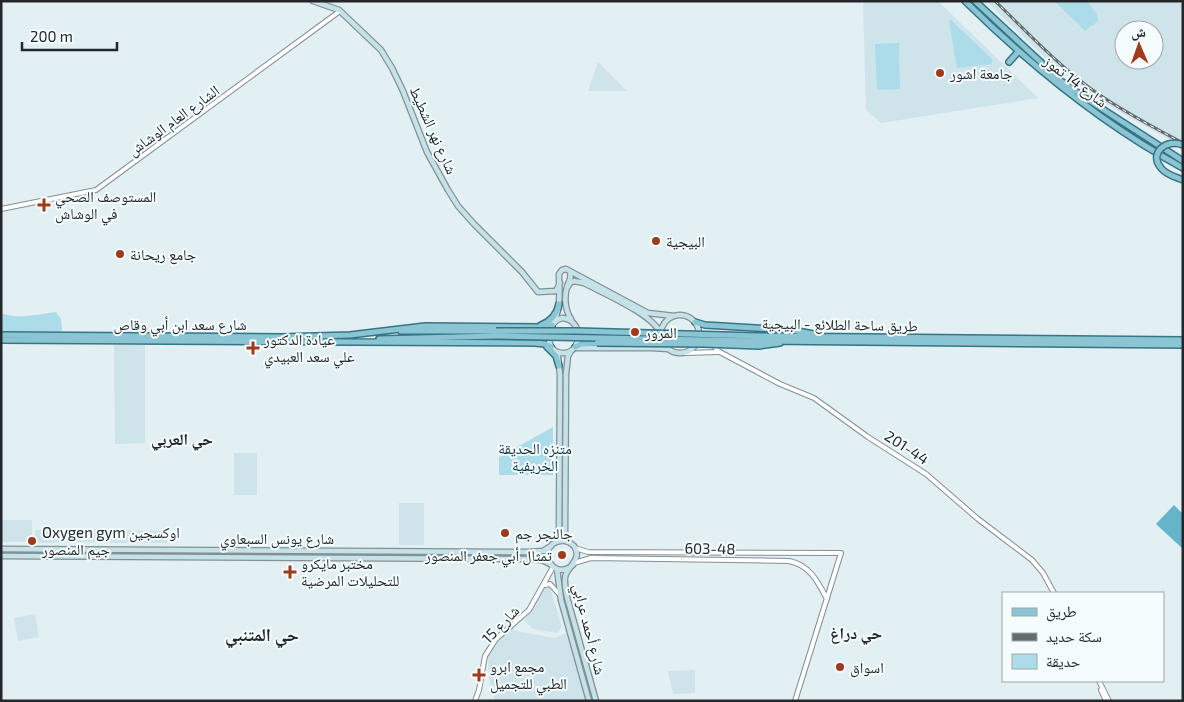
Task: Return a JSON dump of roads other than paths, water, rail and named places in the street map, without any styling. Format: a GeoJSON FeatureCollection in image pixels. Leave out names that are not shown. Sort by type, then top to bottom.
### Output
{"type":"FeatureCollection","features":[{"type":"Feature","properties":{"kind":"main road","name":"شارع نهر الشطيط"},"geometry":{"type":"LineString","coordinates":[[313,1],[340,11],[376,44],[389,62],[414,115],[427,152],[458,206],[522,272],[538,292],[558,293],[560,302]]}},
{"type":"Feature","properties":{"kind":"main road","name":"شارع 14 تموز"},"geometry":{"type":"LineString","coordinates":[[966,1],[1018,52],[1083,104],[1181,168]]}},
{"type":"Feature","properties":{"kind":"main road","name":"شارع 14 تموز"},"geometry":{"type":"LineString","coordinates":[[975,1],[1061,80],[1093,103],[1183,160]]}},
{"type":"Feature","properties":{"kind":"main road"},"geometry":{"type":"LineString","coordinates":[[1009,62],[1018,52]]}},
{"type":"Feature","properties":{"kind":"main road"},"geometry":{"type":"LineString","coordinates":[[1183,145],[1173,142],[1167,144],[1160,150],[1158,156],[1160,168],[1174,177],[1183,180]]}},
{"type":"Feature","properties":{"kind":"main road"},"geometry":{"type":"LineString","coordinates":[[556,542],[559,532],[559,366],[558,356],[553,349],[549,336],[560,302],[560,272],[566,269],[648,313],[664,316],[683,316],[695,322],[711,326],[798,331],[834,338]]}},
{"type":"Feature","properties":{"kind":"main road"},"geometry":{"type":"LineString","coordinates":[[566,541],[566,366],[578,332],[567,311],[567,288],[571,276],[569,271]]}},
{"type":"Feature","properties":{"kind":"main road"},"geometry":{"type":"LineString","coordinates":[[567,288],[574,281],[584,283],[648,318],[657,326],[664,343],[673,351]]}},
{"type":"Feature","properties":{"kind":"main road"},"geometry":{"type":"LineString","coordinates":[[551,292],[558,289],[560,283]]}},
{"type":"Feature","properties":{"kind":"main road"},"geometry":{"type":"LineString","coordinates":[[530,326],[540,325],[549,321],[556,313],[560,302]]}},
{"type":"Feature","properties":{"kind":"main road"},"geometry":{"type":"LineString","coordinates":[[661,335],[664,323],[674,316]]}},
{"type":"Feature","properties":{"kind":"main road"},"geometry":{"type":"LineString","coordinates":[[388,331],[415,326],[545,326],[552,325],[555,321],[562,318],[569,319],[574,323]]}},
{"type":"Feature","properties":{"kind":"main road"},"geometry":{"type":"LineString","coordinates":[[344,342],[535,343],[545,344],[561,353],[578,347],[585,347],[652,348],[685,353],[695,347],[700,335],[699,328],[695,322]]}},
{"type":"Feature","properties":{"kind":"main road"},"geometry":{"type":"LineString","coordinates":[[388,331],[496,333]]}},
{"type":"Feature","properties":{"kind":"main road","name":"شارع سعد ابن أبي وقاص"},"geometry":{"type":"LineString","coordinates":[[1,336],[282,337],[338,336],[388,331]]}},
{"type":"Feature","properties":{"kind":"main road"},"geometry":{"type":"LineString","coordinates":[[344,342],[496,333]]}},
{"type":"Feature","properties":{"kind":"main road","name":"طريق ساحة الطلائع - البيجية"},"geometry":{"type":"LineString","coordinates":[[496,333],[798,342],[1183,345]]}},
{"type":"Feature","properties":{"kind":"main road","name":"طريق ساحة الطلائع - البيجية"},"geometry":{"type":"LineString","coordinates":[[759,341],[834,338],[1183,340]]}},
{"type":"Feature","properties":{"kind":"main road","name":"شارع سعد ابن أبي وقاص"},"geometry":{"type":"LineString","coordinates":[[1,340],[344,342]]}},
{"type":"Feature","properties":{"kind":"main road"},"geometry":{"type":"LineString","coordinates":[[573,349],[581,344],[597,343],[704,344],[759,341]]}},
{"type":"Feature","properties":{"kind":"main road"},"geometry":{"type":"LineString","coordinates":[[535,343],[551,350],[558,359],[559,366]]}},
{"type":"Feature","properties":{"kind":"main road"},"geometry":{"type":"LineString","coordinates":[[566,366],[571,354],[585,347]]}},
{"type":"Feature","properties":{"kind":"main road"},"geometry":{"type":"LineString","coordinates":[[566,541],[575,548],[577,555],[574,564],[566,569],[554,566],[548,555],[551,546],[556,542],[566,541]]}},
{"type":"Feature","properties":{"kind":"main road","name":"شارع يونس السبعاوي"},"geometry":{"type":"LineString","coordinates":[[1,549],[528,552],[543,551],[551,546]]}},
{"type":"Feature","properties":{"kind":"main road"},"geometry":{"type":"LineString","coordinates":[[201,550],[201,557]]}},
{"type":"Feature","properties":{"kind":"main road","name":"شارع يونس السبعاوي"},"geometry":{"type":"LineString","coordinates":[[1,556],[542,560],[554,566]]}},
{"type":"Feature","properties":{"kind":"main road","name":"شارع أحمد عرابي"},"geometry":{"type":"LineString","coordinates":[[574,564],[565,576],[567,597],[596,701]]}},
{"type":"Feature","properties":{"kind":"main road","name":"شارع أحمد عرابي"},"geometry":{"type":"LineString","coordinates":[[554,566],[589,701]]}},
{"type":"Feature","properties":{"kind":"street","name":"الشارع العام الوشاش"},"geometry":{"type":"LineString","coordinates":[[1,209],[96,190],[340,11]]}},
{"type":"Feature","properties":{"kind":"street","name":"201-44"},"geometry":{"type":"LineString","coordinates":[[700,335],[702,340],[711,342],[715,349],[723,354],[780,384],[814,398],[868,437],[926,474],[978,519],[1032,560],[1053,592]]}},
{"type":"Feature","properties":{"kind":"street","name":"201-44"},"geometry":{"type":"LineString","coordinates":[[685,353],[711,351],[723,354]]}},
{"type":"Feature","properties":{"kind":"street","name":"603-48"},"geometry":{"type":"LineString","coordinates":[[575,548],[588,552],[842,553],[827,599]]}},
{"type":"Feature","properties":{"kind":"street"},"geometry":{"type":"LineString","coordinates":[[682,552],[682,559]]}},
{"type":"Feature","properties":{"kind":"street"},"geometry":{"type":"LineString","coordinates":[[776,553],[776,560]]}},
{"type":"Feature","properties":{"kind":"street","name":"603-48"},"geometry":{"type":"LineString","coordinates":[[574,564],[591,558],[793,561],[805,567],[816,580],[827,599]]}},
{"type":"Feature","properties":{"kind":"street","name":"شارع 15"},"geometry":{"type":"LineString","coordinates":[[475,701],[479,690],[485,656],[496,639],[529,610],[554,566]]}},
{"type":"Feature","properties":{"kind":"street"},"geometry":{"type":"LineString","coordinates":[[543,587],[550,584],[560,595]]}},
{"type":"Feature","properties":{"kind":"street"},"geometry":{"type":"LineString","coordinates":[[795,701],[827,599]]}},
{"type":"Feature","properties":{"kind":"street"},"geometry":{"type":"LineString","coordinates":[[1098,682],[1107,701]]}},
{"type":"Feature","properties":{"kind":"railway"},"geometry":{"type":"LineString","coordinates":[[995,1],[1055,59],[1094,91],[1183,143]]}},
{"type":"Feature","properties":{"kind":"place","name":"جامعة اشور"},"geometry":{"type":"Point","coordinates":[940,73]}},
{"type":"Feature","properties":{"kind":"place","name":"المستوصف الصحي في الوشاش"},"geometry":{"type":"Point","coordinates":[44,205]}},
{"type":"Feature","properties":{"kind":"place","name":"البيجية"},"geometry":{"type":"Point","coordinates":[656,241]}},
{"type":"Feature","properties":{"kind":"place","name":"جامع ريحانة"},"geometry":{"type":"Point","coordinates":[120,254]}},
{"type":"Feature","properties":{"kind":"place","name":"المرور"},"geometry":{"type":"Point","coordinates":[635,332]}},
{"type":"Feature","properties":{"kind":"place","name":"عيادة الدكتور علي سعد العبيدي"},"geometry":{"type":"Point","coordinates":[253,348]}},
{"type":"Feature","properties":{"kind":"place","name":"جالنجر جم"},"geometry":{"type":"Point","coordinates":[505,533]}},
{"type":"Feature","properties":{"kind":"place","name":"Oxygen gym اوكسجين جيم المنصور"},"geometry":{"type":"Point","coordinates":[32,541]}},
{"type":"Feature","properties":{"kind":"place","name":"تمثال أبي جعفر المنصور"},"geometry":{"type":"Point","coordinates":[562,555]}},
{"type":"Feature","properties":{"kind":"place","name":"مختبر مايكرو للتحليلات المرضية"},"geometry":{"type":"Point","coordinates":[290,572]}},
{"type":"Feature","properties":{"kind":"place","name":"اسواق"},"geometry":{"type":"Point","coordinates":[840,667]}},
{"type":"Feature","properties":{"kind":"place","name":"مجمع ابرو الطبي للتجميل"},"geometry":{"type":"Point","coordinates":[479,675]}},
{"type":"Feature","properties":{"kind":"district","name":"حي العربي"},"geometry":{"type":"Point","coordinates":[182,438]}},
{"type":"Feature","properties":{"kind":"district","name":"حي دراغ"},"geometry":{"type":"Point","coordinates":[856,632]}},
{"type":"Feature","properties":{"kind":"district","name":"حي المتنبي"},"geometry":{"type":"Point","coordinates":[262,634]}},
{"type":"Feature","properties":{"kind":"park label","name":"متنزه الحديقة الخريفية"},"geometry":{"type":"Point","coordinates":[535,456]}}]}
